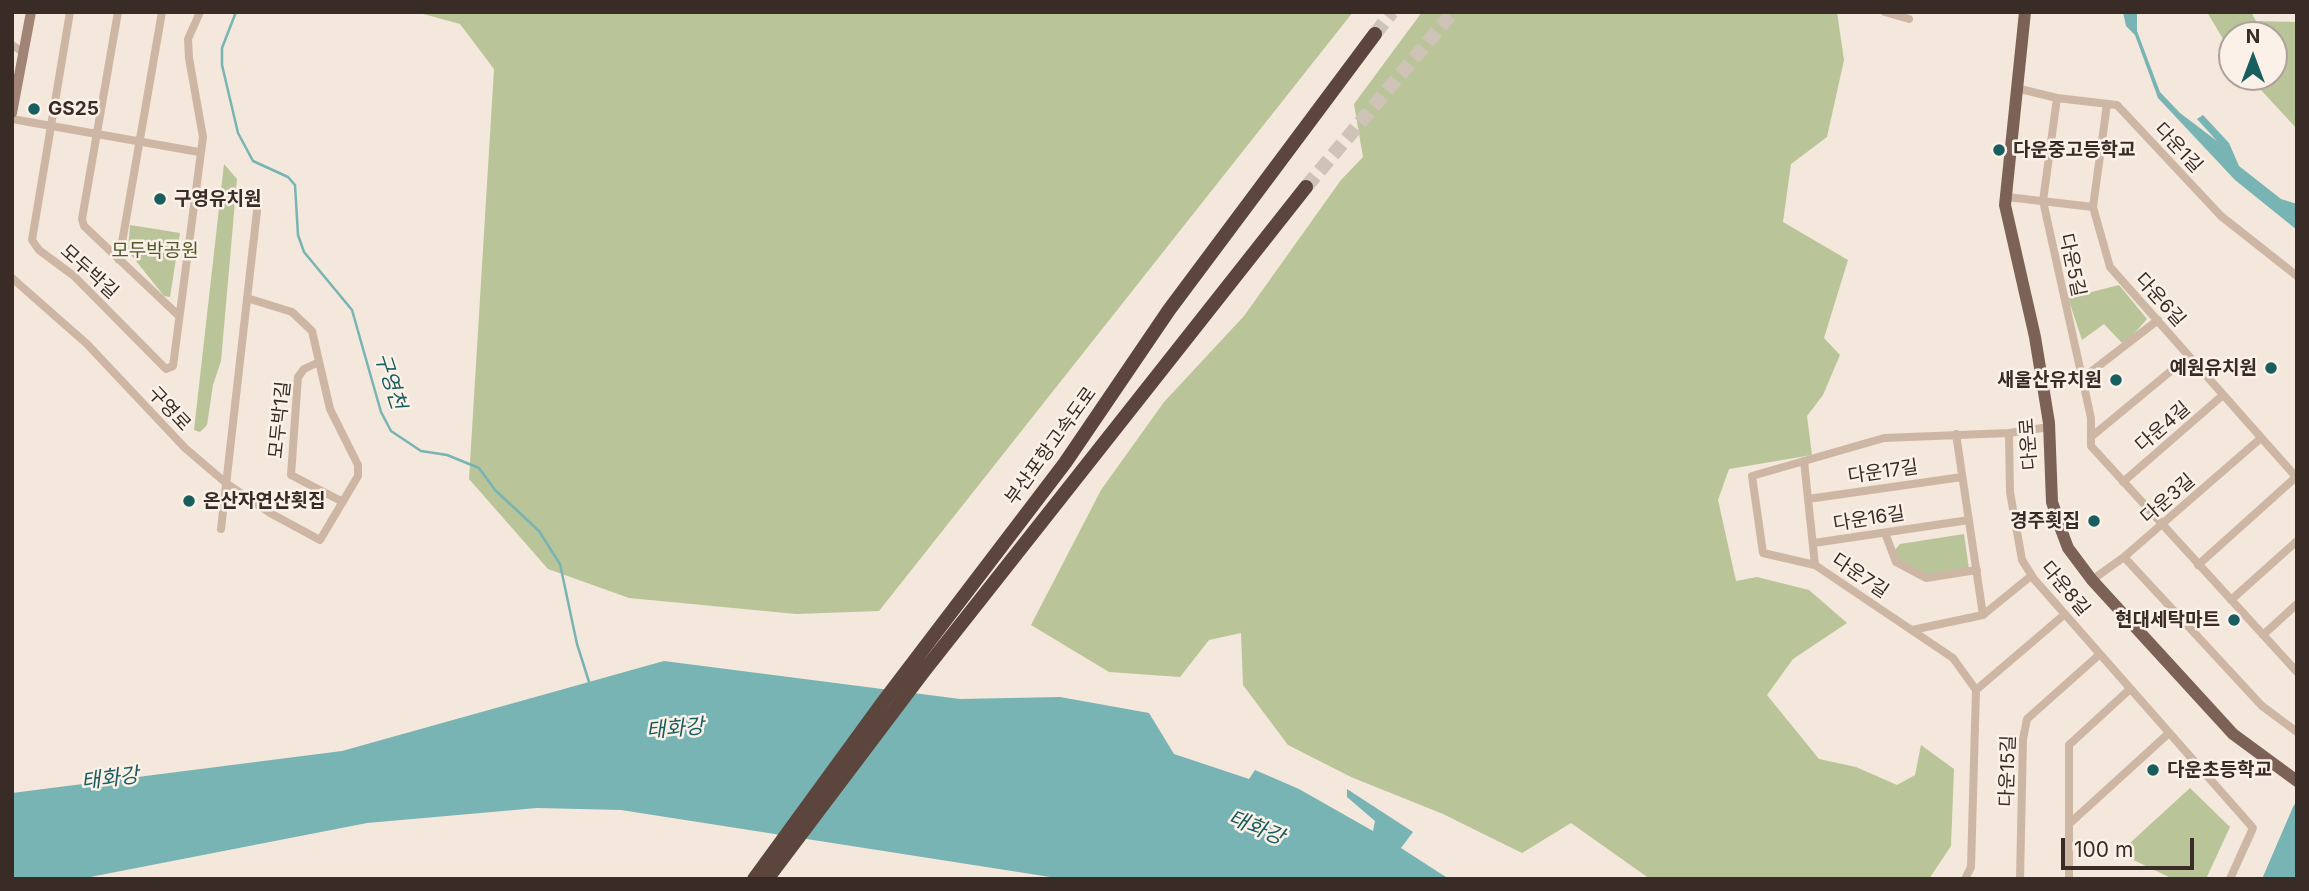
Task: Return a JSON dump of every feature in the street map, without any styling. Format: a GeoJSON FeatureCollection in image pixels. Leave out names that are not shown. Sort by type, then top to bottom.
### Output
{"type":"FeatureCollection","features":[{"type":"Feature","properties":{"kind":"highway","name":"부산포항고속도로"},"geometry":{"type":"LineString","coordinates":[[754,879],[992,557],[1065,463],[1170,310],[1375,34]]}},
{"type":"Feature","properties":{"kind":"highway","name":"부산포항고속도로"},"geometry":{"type":"LineString","coordinates":[[767,879],[1008,565],[1306,187]]}},
{"type":"Feature","properties":{"kind":"main road"},"geometry":{"type":"LineString","coordinates":[[12,113],[31,12]]}},
{"type":"Feature","properties":{"kind":"main road","name":"다운로"},"geometry":{"type":"LineString","coordinates":[[2025,12],[2005,205],[2035,337],[2049,427],[2052,502],[2068,548],[2092,580],[2233,734],[2292,778]]}},
{"type":"Feature","properties":{"kind":"street","name":"모두박길"},"geometry":{"type":"LineString","coordinates":[[70,12],[49,125],[32,240],[39,250],[74,276],[166,369],[173,366],[203,137],[188,58],[188,38],[200,12]]}},
{"type":"Feature","properties":{"kind":"street","name":"모두박길"},"geometry":{"type":"LineString","coordinates":[[118,12],[82,219],[84,226],[179,316]]}},
{"type":"Feature","properties":{"kind":"street","name":"모두박길"},"geometry":{"type":"LineString","coordinates":[[119,260],[162,12]]}},
{"type":"Feature","properties":{"kind":"street"},"geometry":{"type":"LineString","coordinates":[[1885,12],[1909,19]]}},
{"type":"Feature","properties":{"kind":"street"},"geometry":{"type":"LineString","coordinates":[[12,45],[23,52]]}},
{"type":"Feature","properties":{"kind":"street","name":"다운1길"},"geometry":{"type":"LineString","coordinates":[[2016,88],[2057,98],[2117,106],[2221,216],[2297,276]]}},
{"type":"Feature","properties":{"kind":"street","name":"다운5길"},"geometry":{"type":"LineString","coordinates":[[2057,98],[2043,201],[2091,418],[2091,446],[2297,672]]}},
{"type":"Feature","properties":{"kind":"street","name":"다운6길"},"geometry":{"type":"LineString","coordinates":[[2106,104],[2095,168],[2093,207],[2110,267],[2296,478]]}},
{"type":"Feature","properties":{"kind":"street"},"geometry":{"type":"LineString","coordinates":[[12,119],[199,152]]}},
{"type":"Feature","properties":{"kind":"street"},"geometry":{"type":"LineString","coordinates":[[2007,197],[2093,207]]}},
{"type":"Feature","properties":{"kind":"street"},"geometry":{"type":"LineString","coordinates":[[221,529],[258,202]]}},
{"type":"Feature","properties":{"kind":"street","name":"구영로"},"geometry":{"type":"LineString","coordinates":[[12,278],[61,318],[185,448],[226,483],[270,513],[320,540]]}},
{"type":"Feature","properties":{"kind":"street","name":"모두박1길"},"geometry":{"type":"LineString","coordinates":[[247,298],[277,305],[304,321],[312,331],[330,410],[358,465],[358,476],[320,540]]}},
{"type":"Feature","properties":{"kind":"street"},"geometry":{"type":"LineString","coordinates":[[2083,378],[2158,320]]}},
{"type":"Feature","properties":{"kind":"street"},"geometry":{"type":"LineString","coordinates":[[2091,437],[2189,356]]}},
{"type":"Feature","properties":{"kind":"street","name":"모두박1길"},"geometry":{"type":"LineString","coordinates":[[319,362],[304,369],[298,377],[290,475],[343,502]]}},
{"type":"Feature","properties":{"kind":"street","name":"다운4길"},"geometry":{"type":"LineString","coordinates":[[2123,482],[2223,395]]}},
{"type":"Feature","properties":{"kind":"street","name":"다운7길"},"geometry":{"type":"LineString","coordinates":[[1976,690],[1953,658],[1815,565],[1763,553],[1752,476],[1884,438],[2009,433],[2049,427]]}},
{"type":"Feature","properties":{"kind":"street","name":"다운8길"},"geometry":{"type":"LineString","coordinates":[[2009,433],[2015,531],[2022,560],[2031,576],[2253,828],[2230,879]]}},
{"type":"Feature","properties":{"kind":"street"},"geometry":{"type":"LineString","coordinates":[[1956,434],[1983,615]]}},
{"type":"Feature","properties":{"kind":"street","name":"다운3길"},"geometry":{"type":"LineString","coordinates":[[2092,580],[2124,557],[2261,438]]}},
{"type":"Feature","properties":{"kind":"street","name":"다운16길"},"geometry":{"type":"LineString","coordinates":[[1804,461],[1814,543],[1969,520]]}},
{"type":"Feature","properties":{"kind":"street","name":"다운17길"},"geometry":{"type":"LineString","coordinates":[[1808,499],[1962,477]]}},
{"type":"Feature","properties":{"kind":"street"},"geometry":{"type":"LineString","coordinates":[[2198,565],[2296,478]]}},
{"type":"Feature","properties":{"kind":"street"},"geometry":{"type":"LineString","coordinates":[[1885,533],[1896,562],[1926,578],[1977,570]]}},
{"type":"Feature","properties":{"kind":"street"},"geometry":{"type":"LineString","coordinates":[[2231,600],[2297,542]]}},
{"type":"Feature","properties":{"kind":"street"},"geometry":{"type":"LineString","coordinates":[[1814,543],[1815,565]]}},
{"type":"Feature","properties":{"kind":"street"},"geometry":{"type":"LineString","coordinates":[[2124,557],[2262,706],[2297,732]]}},
{"type":"Feature","properties":{"kind":"street"},"geometry":{"type":"LineString","coordinates":[[1912,630],[1983,615],[2031,576]]}},
{"type":"Feature","properties":{"kind":"street"},"geometry":{"type":"LineString","coordinates":[[2263,635],[2297,604]]}},
{"type":"Feature","properties":{"kind":"street"},"geometry":{"type":"LineString","coordinates":[[1965,879],[1971,866],[1976,690],[2065,614]]}},
{"type":"Feature","properties":{"kind":"street","name":"다운15길"},"geometry":{"type":"LineString","coordinates":[[2020,879],[2023,739],[2026,719],[2100,654]]}},
{"type":"Feature","properties":{"kind":"street"},"geometry":{"type":"LineString","coordinates":[[2069,879],[2069,745],[2130,689]]}},
{"type":"Feature","properties":{"kind":"street"},"geometry":{"type":"LineString","coordinates":[[2069,824],[2169,733]]}},
{"type":"Feature","properties":{"kind":"green space"},"geometry":{"type":"Polygon","coordinates":[[[416,12],[1353,12],[879,611],[796,614],[629,598],[548,569],[469,479],[494,69],[460,24],[416,12]]]}},
{"type":"Feature","properties":{"kind":"green space"},"geometry":{"type":"Polygon","coordinates":[[[1422,12],[1837,12],[1844,60],[1827,137],[1791,164],[1783,222],[1848,260],[1824,338],[1840,355],[1823,395],[1807,416],[1812,455],[1729,469],[1718,500],[1736,581],[1757,577],[1809,590],[1847,623],[1793,659],[1767,695],[1819,759],[1856,767],[1897,785],[1915,775],[1921,745],[1954,769],[1951,846],[1929,879],[1650,879],[1571,823],[1522,853],[1443,814],[1351,777],[1288,745],[1243,685],[1241,633],[1209,640],[1180,677],[1109,672],[1031,625],[1101,490],[1164,402],[1244,316],[1341,180],[1363,157],[1354,104],[1422,12]]]}},
{"type":"Feature","properties":{"kind":"green space"},"geometry":{"type":"Polygon","coordinates":[[[2207,12],[2251,12],[2256,21],[2218,21],[2218,30],[2207,12]]]}},
{"type":"Feature","properties":{"kind":"green space"},"geometry":{"type":"Polygon","coordinates":[[[2288,22],[2297,22],[2297,129],[2262,91],[2288,91],[2288,22]]]}},
{"type":"Feature","properties":{"kind":"green space"},"geometry":{"type":"Polygon","coordinates":[[[224,164],[237,179],[221,361],[213,385],[207,425],[200,432],[194,430],[224,164]]]}},
{"type":"Feature","properties":{"kind":"green space","name":"모두박공원"},"geometry":{"type":"Polygon","coordinates":[[[130,225],[180,233],[170,297],[164,296],[128,251],[130,225]]]}},
{"type":"Feature","properties":{"kind":"green space"},"geometry":{"type":"Polygon","coordinates":[[[2119,285],[2147,319],[2124,345],[2104,324],[2082,340],[2068,298],[2119,285]]]}},
{"type":"Feature","properties":{"kind":"green space"},"geometry":{"type":"Polygon","coordinates":[[[1964,534],[1969,569],[1928,575],[1899,560],[1894,551],[1900,544],[1964,534]]]}},
{"type":"Feature","properties":{"kind":"green space"},"geometry":{"type":"Polygon","coordinates":[[[2190,788],[2230,827],[2206,879],[2173,879],[2119,853],[2190,788]]]}},
{"type":"Feature","properties":{"kind":"water"},"geometry":{"type":"Polygon","coordinates":[[[2123,12],[2137,12],[2137,31],[2160,92],[2180,113],[2217,141],[2197,119],[2203,115],[2229,143],[2239,166],[2281,199],[2297,204],[2297,230],[2235,180],[2158,98],[2135,35],[2126,26],[2123,12]]]}},
{"type":"Feature","properties":{"kind":"water","name":"태화강"},"geometry":{"type":"Polygon","coordinates":[[[664,661],[960,699],[1060,697],[1149,713],[1174,754],[1249,779],[1255,770],[1299,789],[1373,831],[1375,821],[1347,797],[1347,789],[1413,832],[1401,848],[1449,879],[1063,879],[621,810],[537,808],[367,823],[80,879],[12,879],[12,793],[342,751],[664,661]]]}},
{"type":"Feature","properties":{"kind":"water"},"geometry":{"type":"Polygon","coordinates":[[[2297,800],[2297,879],[2262,879],[2293,807],[2297,800]]]}},
{"type":"Feature","properties":{"kind":"waterway","name":"구영천"},"geometry":{"type":"LineString","coordinates":[[236,12],[222,48],[222,65],[238,133],[253,161],[288,177],[295,185],[298,235],[304,252],[352,310],[381,412],[391,431],[421,451],[447,455],[479,468],[495,490],[539,531],[560,564],[577,644],[590,685]]}},
{"type":"Feature","properties":{"kind":"tunnel"},"geometry":{"type":"LineString","coordinates":[[1375,34],[1392,12]]}},
{"type":"Feature","properties":{"kind":"tunnel"},"geometry":{"type":"LineString","coordinates":[[1306,187],[1453,12]]}},
{"type":"Feature","properties":{"kind":"place","name":"GS25"},"geometry":{"type":"Point","coordinates":[34,109]}},
{"type":"Feature","properties":{"kind":"place","name":"다운중고등학교"},"geometry":{"type":"Point","coordinates":[1999,150]}},
{"type":"Feature","properties":{"kind":"place","name":"구영유치원"},"geometry":{"type":"Point","coordinates":[160,199]}},
{"type":"Feature","properties":{"kind":"place","name":"예원유치원"},"geometry":{"type":"Point","coordinates":[2271,368]}},
{"type":"Feature","properties":{"kind":"place","name":"새울산유치원"},"geometry":{"type":"Point","coordinates":[2116,380]}},
{"type":"Feature","properties":{"kind":"place","name":"온산자연산횟집"},"geometry":{"type":"Point","coordinates":[189,501]}},
{"type":"Feature","properties":{"kind":"place","name":"경주횟집"},"geometry":{"type":"Point","coordinates":[2094,521]}},
{"type":"Feature","properties":{"kind":"place","name":"현대세탁마트"},"geometry":{"type":"Point","coordinates":[2234,620]}},
{"type":"Feature","properties":{"kind":"place","name":"다운초등학교"},"geometry":{"type":"Point","coordinates":[2153,770]}}]}
